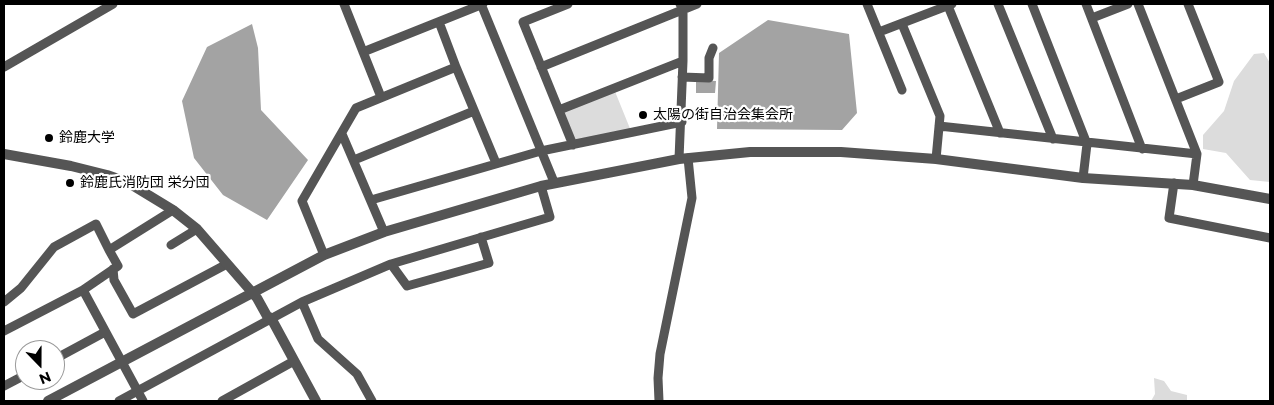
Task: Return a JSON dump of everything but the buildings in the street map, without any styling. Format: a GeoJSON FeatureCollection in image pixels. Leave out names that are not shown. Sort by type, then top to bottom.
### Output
{"type":"FeatureCollection","features":[{"type":"Feature","properties":{"kind":"street"},"geometry":{"type":"LineString","coordinates":[[4,66],[112,4]]}},
{"type":"Feature","properties":{"kind":"street"},"geometry":{"type":"LineString","coordinates":[[355,4],[345,6],[380,98]]}},
{"type":"Feature","properties":{"kind":"street"},"geometry":{"type":"LineString","coordinates":[[363,52],[482,4],[554,182]]}},
{"type":"Feature","properties":{"kind":"street"},"geometry":{"type":"LineString","coordinates":[[568,4],[523,22],[573,145]]}},
{"type":"Feature","properties":{"kind":"street"},"geometry":{"type":"LineString","coordinates":[[541,67],[682,7],[697,4]]}},
{"type":"Feature","properties":{"kind":"street"},"geometry":{"type":"LineString","coordinates":[[867,4],[902,90]]}},
{"type":"Feature","properties":{"kind":"street"},"geometry":{"type":"LineString","coordinates":[[998,4],[1053,139]]}},
{"type":"Feature","properties":{"kind":"street"},"geometry":{"type":"LineString","coordinates":[[1032,4],[1087,144],[1083,178]]}},
{"type":"Feature","properties":{"kind":"street"},"geometry":{"type":"LineString","coordinates":[[1086,4],[1142,148]]}},
{"type":"Feature","properties":{"kind":"street"},"geometry":{"type":"LineString","coordinates":[[1092,18],[1128,4]]}},
{"type":"Feature","properties":{"kind":"street"},"geometry":{"type":"LineString","coordinates":[[1138,4],[1197,154],[1193,185]]}},
{"type":"Feature","properties":{"kind":"street"},"geometry":{"type":"LineString","coordinates":[[1176,99],[1219,82],[1188,4]]}},
{"type":"Feature","properties":{"kind":"street"},"geometry":{"type":"LineString","coordinates":[[879,32],[950,5],[1000,133]]}},
{"type":"Feature","properties":{"kind":"street"},"geometry":{"type":"LineString","coordinates":[[659,401],[660,354],[692,198],[684,158],[682,122],[682,7]]}},
{"type":"Feature","properties":{"kind":"street"},"geometry":{"type":"LineString","coordinates":[[438,22],[496,163]]}},
{"type":"Feature","properties":{"kind":"street"},"geometry":{"type":"LineString","coordinates":[[902,24],[940,116],[936,159]]}},
{"type":"Feature","properties":{"kind":"street"},"geometry":{"type":"LineString","coordinates":[[682,77],[709,78],[710,58],[713,48]]}},
{"type":"Feature","properties":{"kind":"street"},"geometry":{"type":"LineString","coordinates":[[559,110],[683,62]]}},
{"type":"Feature","properties":{"kind":"street"},"geometry":{"type":"LineString","coordinates":[[324,255],[302,201],[356,108],[456,67]]}},
{"type":"Feature","properties":{"kind":"street"},"geometry":{"type":"LineString","coordinates":[[354,160],[474,112]]}},
{"type":"Feature","properties":{"kind":"street"},"geometry":{"type":"LineString","coordinates":[[371,200],[541,151],[682,122]]}},
{"type":"Feature","properties":{"kind":"street"},"geometry":{"type":"LineString","coordinates":[[939,126],[1087,144],[1197,154]]}},
{"type":"Feature","properties":{"kind":"street"},"geometry":{"type":"LineString","coordinates":[[342,134],[384,232]]}},
{"type":"Feature","properties":{"kind":"street"},"geometry":{"type":"LineString","coordinates":[[48,401],[324,255],[384,232],[554,182],[684,158],[750,152],[813,151],[936,159],[1083,178],[1193,185],[1270,199]]}},
{"type":"Feature","properties":{"kind":"street"},"geometry":{"type":"LineString","coordinates":[[4,154],[71,166],[107,175],[134,186],[174,210],[197,229],[251,292],[267,316],[271,318],[316,401]]}},
{"type":"Feature","properties":{"kind":"street"},"geometry":{"type":"LineString","coordinates":[[1174,183],[1169,218],[1270,238]]}},
{"type":"Feature","properties":{"kind":"street"},"geometry":{"type":"LineString","coordinates":[[119,401],[302,302],[391,264],[550,217],[542,186]]}},
{"type":"Feature","properties":{"kind":"street"},"geometry":{"type":"LineString","coordinates":[[109,250],[174,210]]}},
{"type":"Feature","properties":{"kind":"street"},"geometry":{"type":"LineString","coordinates":[[4,302],[21,288],[54,247],[96,224],[118,266],[83,290],[4,332]]}},
{"type":"Feature","properties":{"kind":"street"},"geometry":{"type":"LineString","coordinates":[[171,245],[197,229]]}},
{"type":"Feature","properties":{"kind":"street"},"geometry":{"type":"LineString","coordinates":[[391,264],[407,286],[489,263],[481,237]]}},
{"type":"Feature","properties":{"kind":"street"},"geometry":{"type":"LineString","coordinates":[[113,268],[114,280],[133,314],[227,264]]}},
{"type":"Feature","properties":{"kind":"street"},"geometry":{"type":"LineString","coordinates":[[83,290],[143,401]]}},
{"type":"Feature","properties":{"kind":"street"},"geometry":{"type":"LineString","coordinates":[[302,302],[318,339],[358,374],[372,401]]}},
{"type":"Feature","properties":{"kind":"street"},"geometry":{"type":"LineString","coordinates":[[65,354],[105,332]]}},
{"type":"Feature","properties":{"kind":"street"},"geometry":{"type":"LineString","coordinates":[[222,401],[294,361]]}},
{"type":"Feature","properties":{"kind":"shaded area"},"geometry":{"type":"Polygon","coordinates":[[[768,20],[849,34],[857,113],[842,130],[717,129],[719,53],[768,20]]]}},
{"type":"Feature","properties":{"kind":"shaded area"},"geometry":{"type":"Polygon","coordinates":[[[252,24],[258,48],[261,110],[308,160],[267,220],[223,195],[194,158],[182,101],[207,47],[252,24]]]}},
{"type":"Feature","properties":{"kind":"shaded area"},"geometry":{"type":"Polygon","coordinates":[[[1264,53],[1270,63],[1270,182],[1250,180],[1226,153],[1203,149],[1203,135],[1224,111],[1234,81],[1254,54],[1264,53]]]}},
{"type":"Feature","properties":{"kind":"shaded area"},"geometry":{"type":"Polygon","coordinates":[[[696,80],[716,81],[715,93],[696,93],[696,80]]]}},
{"type":"Feature","properties":{"kind":"shaded area"},"geometry":{"type":"Polygon","coordinates":[[[614,89],[631,131],[574,145],[560,111],[614,89]]]}},
{"type":"Feature","properties":{"kind":"shaded area"},"geometry":{"type":"Polygon","coordinates":[[[1154,378],[1164,381],[1171,391],[1187,395],[1187,401],[1151,401],[1155,394],[1154,378]]]}},
{"type":"Feature","properties":{"kind":"place","name":"太陽の街自治会集会所"},"geometry":{"type":"Point","coordinates":[643,115]}},
{"type":"Feature","properties":{"kind":"place","name":"鈴鹿大学"},"geometry":{"type":"Point","coordinates":[49,138]}},
{"type":"Feature","properties":{"kind":"place","name":"鈴鹿氏消防団 栄分団"},"geometry":{"type":"Point","coordinates":[70,183]}}]}
